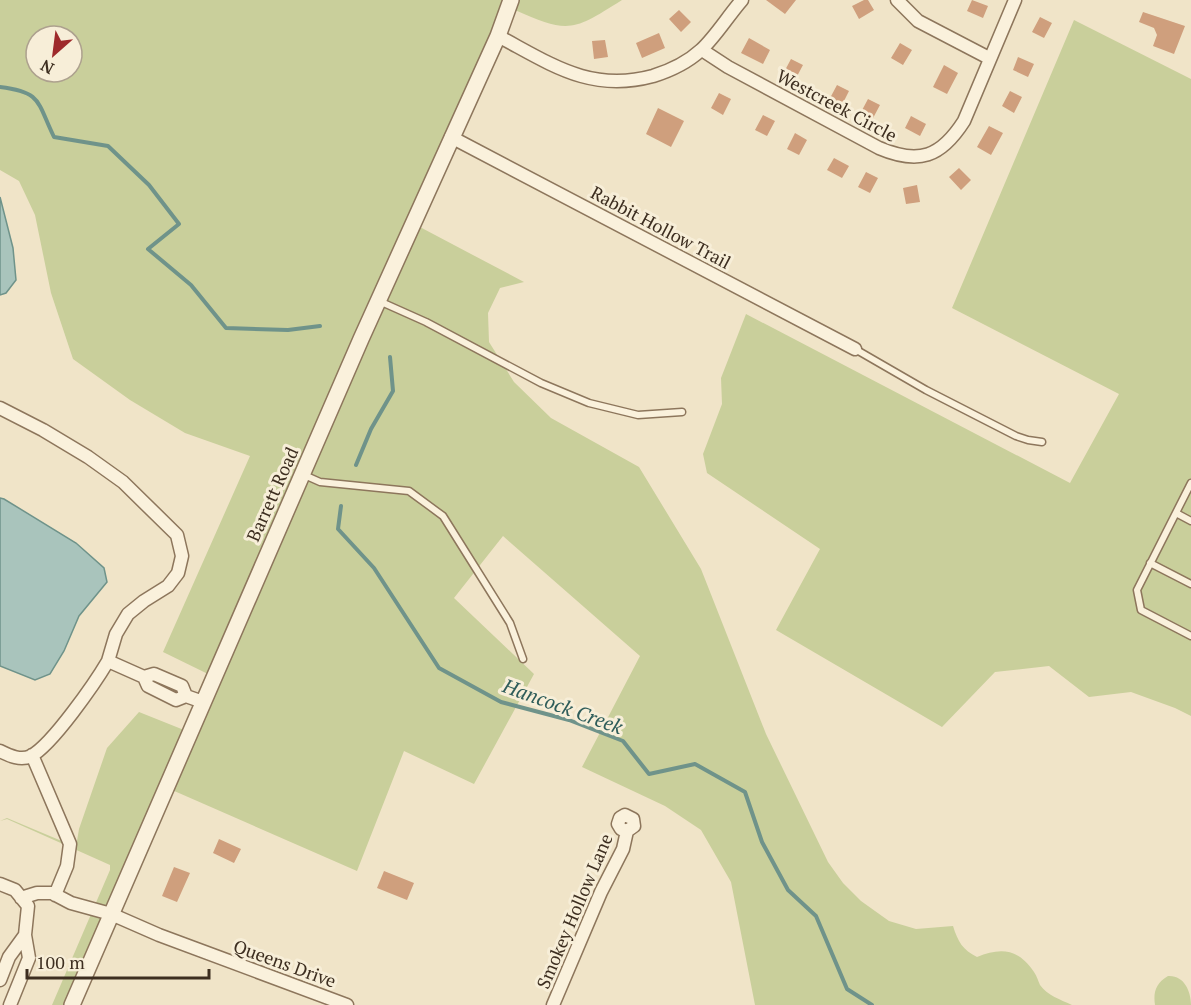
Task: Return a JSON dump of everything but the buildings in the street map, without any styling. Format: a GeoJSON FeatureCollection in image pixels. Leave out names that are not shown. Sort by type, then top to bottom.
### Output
{"type":"FeatureCollection","features":[{"type":"Feature","properties":{"kind":"street","name":"Barrett Road"},"geometry":{"type":"LineString","coordinates":[[72,1005],[378,300],[498,36],[511,0]]}},
{"type":"Feature","properties":{"kind":"street"},"geometry":{"type":"LineString","coordinates":[[498,36],[577,75],[592,80],[618,82],[638,80],[658,75],[702,50],[742,0]]}},
{"type":"Feature","properties":{"kind":"street"},"geometry":{"type":"LineString","coordinates":[[897,0],[918,21],[989,58]]}},
{"type":"Feature","properties":{"kind":"street","name":"Westcreek Circle"},"geometry":{"type":"LineString","coordinates":[[702,50],[728,67],[879,148],[898,156],[921,158],[938,151],[953,138],[964,120],[1015,0]]}},
{"type":"Feature","properties":{"kind":"street","name":"Rabbit Hollow Trail"},"geometry":{"type":"LineString","coordinates":[[451,137],[855,350]]}},
{"type":"Feature","properties":{"kind":"street"},"geometry":{"type":"LineString","coordinates":[[0,408],[88,457],[123,482],[177,535],[182,556],[178,573],[168,586],[128,614],[116,634],[108,661],[85,696],[48,741],[32,755],[22,758],[0,751]]}},
{"type":"Feature","properties":{"kind":"street"},"geometry":{"type":"LineString","coordinates":[[108,661],[144,677],[154,674],[182,686],[186,696],[203,702]]}},
{"type":"Feature","properties":{"kind":"street"},"geometry":{"type":"LineString","coordinates":[[21,898],[37,893],[55,895],[67,866],[70,844],[32,755]]}},
{"type":"Feature","properties":{"kind":"street","name":"Smokey Hollow Lane"},"geometry":{"type":"LineString","coordinates":[[553,1005],[601,892],[622,849],[627,831]]}},
{"type":"Feature","properties":{"kind":"street"},"geometry":{"type":"LineString","coordinates":[[0,884],[15,890],[28,906],[26,935],[29,958],[10,1005]]}},
{"type":"Feature","properties":{"kind":"street","name":"Queens Drive"},"geometry":{"type":"LineString","coordinates":[[55,895],[71,903],[111,914],[159,935],[347,1005]]}},
{"type":"Feature","properties":{"kind":"street"},"geometry":{"type":"LineString","coordinates":[[20,982],[1,978],[9,957],[26,935]]}},
{"type":"Feature","properties":{"kind":"lane"},"geometry":{"type":"LineString","coordinates":[[378,300],[426,322],[541,383],[589,403],[638,415],[682,412]]}},
{"type":"Feature","properties":{"kind":"lane"},"geometry":{"type":"LineString","coordinates":[[855,350],[926,390],[1017,436],[1042,442]]}},
{"type":"Feature","properties":{"kind":"lane"},"geometry":{"type":"LineString","coordinates":[[302,474],[320,482],[409,490],[443,516],[510,623],[523,659]]}},
{"type":"Feature","properties":{"kind":"lane"},"geometry":{"type":"LineString","coordinates":[[1191,483],[1137,590],[1141,610],[1191,636]]}},
{"type":"Feature","properties":{"kind":"lane"},"geometry":{"type":"LineString","coordinates":[[1176,513],[1191,521]]}},
{"type":"Feature","properties":{"kind":"lane"},"geometry":{"type":"LineString","coordinates":[[1150,563],[1191,584]]}},
{"type":"Feature","properties":{"kind":"green space"},"geometry":{"type":"Polygon","coordinates":[[[0,0],[504,0],[477,69],[412,209],[208,674],[163,652],[250,456],[185,433],[130,400],[73,359],[51,293],[35,215],[19,181],[0,170],[0,0]]]}},
{"type":"Feature","properties":{"kind":"green space"},"geometry":{"type":"Polygon","coordinates":[[[517,0],[622,0],[581,23],[560,26],[515,10],[517,0]]]}},
{"type":"Feature","properties":{"kind":"green space"},"geometry":{"type":"Polygon","coordinates":[[[1074,20],[1191,79],[1191,716],[1131,692],[1089,697],[1049,666],[995,672],[942,727],[776,630],[820,549],[707,473],[703,454],[722,404],[721,378],[746,314],[1070,483],[1119,394],[952,308],[1074,20]]]}},
{"type":"Feature","properties":{"kind":"green space"},"geometry":{"type":"Polygon","coordinates":[[[418,226],[524,282],[500,288],[488,313],[489,342],[514,382],[551,418],[639,467],[701,569],[766,734],[828,862],[843,883],[861,901],[889,921],[916,929],[953,926],[962,945],[977,957],[1002,951],[1016,955],[1028,964],[1046,992],[1072,1005],[755,1005],[731,882],[701,830],[665,806],[582,767],[640,656],[503,536],[454,598],[534,674],[474,784],[404,751],[357,871],[172,790],[418,226]]]}},
{"type":"Feature","properties":{"kind":"green space"},"geometry":{"type":"Polygon","coordinates":[[[208,674],[184,730],[183,730],[208,674]]]}},
{"type":"Feature","properties":{"kind":"green space"},"geometry":{"type":"Polygon","coordinates":[[[139,712],[183,730],[68,993],[70,994],[65,1005],[52,1005],[110,870],[110,865],[7,819],[0,821],[7,818],[76,847],[79,829],[107,748],[139,712]]]}},
{"type":"Feature","properties":{"kind":"green space"},"geometry":{"type":"Polygon","coordinates":[[[1168,976],[1178,978],[1186,985],[1191,1005],[1155,1005],[1156,988],[1168,976]]]}},
{"type":"Feature","properties":{"kind":"water"},"geometry":{"type":"Polygon","coordinates":[[[0,197],[13,248],[16,280],[6,293],[0,295],[0,197]]]}},
{"type":"Feature","properties":{"kind":"water"},"geometry":{"type":"Polygon","coordinates":[[[0,498],[76,543],[104,568],[107,582],[79,616],[64,651],[50,674],[35,680],[0,666],[0,498]]]}},
{"type":"Feature","properties":{"kind":"waterway","name":"Hancock Creek"},"geometry":{"type":"LineString","coordinates":[[0,87],[14,89],[31,96],[41,107],[54,137],[108,146],[149,185],[179,224],[148,249],[191,285],[226,328],[288,330],[320,326]]}},
{"type":"Feature","properties":{"kind":"waterway","name":"Hancock Creek"},"geometry":{"type":"LineString","coordinates":[[356,465],[371,429],[393,391],[390,357]]}},
{"type":"Feature","properties":{"kind":"waterway","name":"Hancock Creek"},"geometry":{"type":"LineString","coordinates":[[341,506],[338,529],[374,568],[439,668],[501,702],[569,720],[623,741],[649,774],[695,764],[745,792],[762,842],[788,890],[816,916],[847,989],[872,1005]]}}]}
